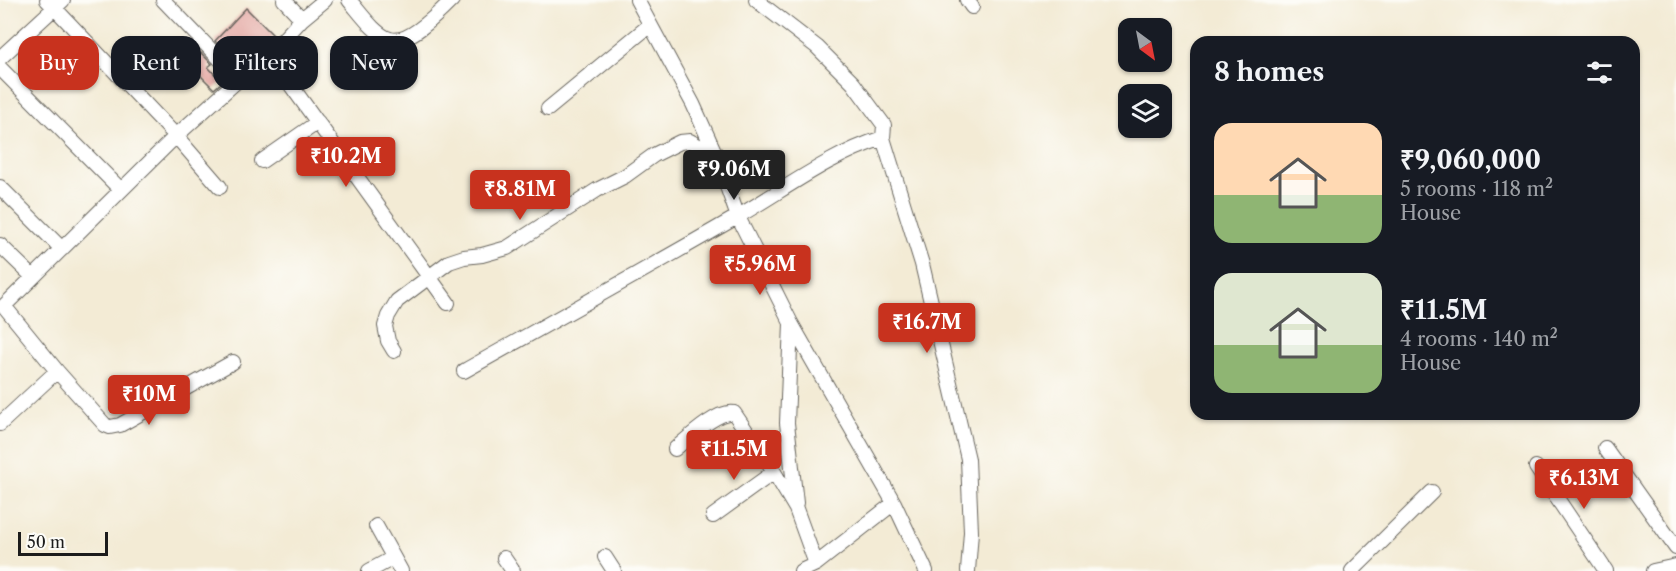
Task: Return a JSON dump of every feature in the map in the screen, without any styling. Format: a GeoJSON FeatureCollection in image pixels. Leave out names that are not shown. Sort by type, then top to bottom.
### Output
{"type":"FeatureCollection","features":[{"type":"Feature","properties":{"kind":"street"},"geometry":{"type":"LineString","coordinates":[[163,0],[213,52]]}},
{"type":"Feature","properties":{"kind":"street"},"geometry":{"type":"LineString","coordinates":[[284,0],[302,19]]}},
{"type":"Feature","properties":{"kind":"street"},"geometry":{"type":"LineString","coordinates":[[286,36],[325,0]]}},
{"type":"Feature","properties":{"kind":"street"},"geometry":{"type":"LineString","coordinates":[[349,0],[379,33],[390,40],[399,40],[430,21],[452,0]]}},
{"type":"Feature","properties":{"kind":"street"},"geometry":{"type":"LineString","coordinates":[[637,0],[693,104],[715,153],[738,217],[791,322],[894,503],[926,571]]}},
{"type":"Feature","properties":{"kind":"street"},"geometry":{"type":"LineString","coordinates":[[756,0],[817,47],[853,82],[884,125],[883,138],[922,264],[968,459],[971,532],[968,571]]}},
{"type":"Feature","properties":{"kind":"street"},"geometry":{"type":"LineString","coordinates":[[0,58],[55,3],[220,187]]}},
{"type":"Feature","properties":{"kind":"street"},"geometry":{"type":"LineString","coordinates":[[548,109],[650,25]]}},
{"type":"Feature","properties":{"kind":"street"},"geometry":{"type":"LineString","coordinates":[[0,68],[121,190]]}},
{"type":"Feature","properties":{"kind":"street"},"geometry":{"type":"LineString","coordinates":[[227,90],[176,136],[1,306],[105,425],[110,427],[120,425],[233,362]]}},
{"type":"Feature","properties":{"kind":"street"},"geometry":{"type":"LineString","coordinates":[[294,90],[448,303]]}},
{"type":"Feature","properties":{"kind":"street"},"geometry":{"type":"LineString","coordinates":[[262,161],[318,122]]}},
{"type":"Feature","properties":{"kind":"street"},"geometry":{"type":"LineString","coordinates":[[464,371],[738,217],[826,162],[851,149],[883,138]]}},
{"type":"Feature","properties":{"kind":"street"},"geometry":{"type":"LineString","coordinates":[[394,351],[388,341],[385,326],[388,316],[398,301],[449,262],[507,248],[597,190],[625,176],[654,155],[680,142],[690,141],[715,153]]}},
{"type":"Feature","properties":{"kind":"street"},"geometry":{"type":"LineString","coordinates":[[0,187],[62,249]]}},
{"type":"Feature","properties":{"kind":"street"},"geometry":{"type":"LineString","coordinates":[[0,245],[33,277]]}},
{"type":"Feature","properties":{"kind":"street"},"geometry":{"type":"LineString","coordinates":[[791,322],[787,423],[796,509]]}},
{"type":"Feature","properties":{"kind":"street"},"geometry":{"type":"LineString","coordinates":[[0,424],[57,371]]}},
{"type":"Feature","properties":{"kind":"street"},"geometry":{"type":"LineString","coordinates":[[675,449],[718,416],[727,412],[734,413],[796,509],[816,564]]}},
{"type":"Feature","properties":{"kind":"street"},"geometry":{"type":"LineString","coordinates":[[1605,448],[1676,548]]}},
{"type":"Feature","properties":{"kind":"street"},"geometry":{"type":"LineString","coordinates":[[1536,467],[1606,571]]}},
{"type":"Feature","properties":{"kind":"street"},"geometry":{"type":"LineString","coordinates":[[713,516],[774,472]]}},
{"type":"Feature","properties":{"kind":"street"},"geometry":{"type":"LineString","coordinates":[[1352,571],[1432,492]]}},
{"type":"Feature","properties":{"kind":"street"},"geometry":{"type":"LineString","coordinates":[[801,571],[816,564],[894,503]]}},
{"type":"Feature","properties":{"kind":"street"},"geometry":{"type":"LineString","coordinates":[[376,526],[401,571]]}},
{"type":"Feature","properties":{"kind":"street"},"geometry":{"type":"LineString","coordinates":[[605,557],[614,571]]}},
{"type":"Feature","properties":{"kind":"street"},"geometry":{"type":"LineString","coordinates":[[369,571],[393,558]]}},
{"type":"Feature","properties":{"kind":"street"},"geometry":{"type":"LineString","coordinates":[[504,558],[513,571]]}},
{"type":"Feature","properties":{"kind":"street"},"geometry":{"type":"LineString","coordinates":[[1653,571],[1676,566]]}},
{"type":"Feature","properties":{"kind":"building"},"geometry":{"type":"Polygon","coordinates":[[[246,8],[274,36],[220,36],[246,8]]]}},
{"type":"Feature","properties":{"kind":"building"},"geometry":{"type":"Polygon","coordinates":[[[201,53],[212,64],[208,67],[213,72],[213,88],[201,76],[201,53]]]}}]}
